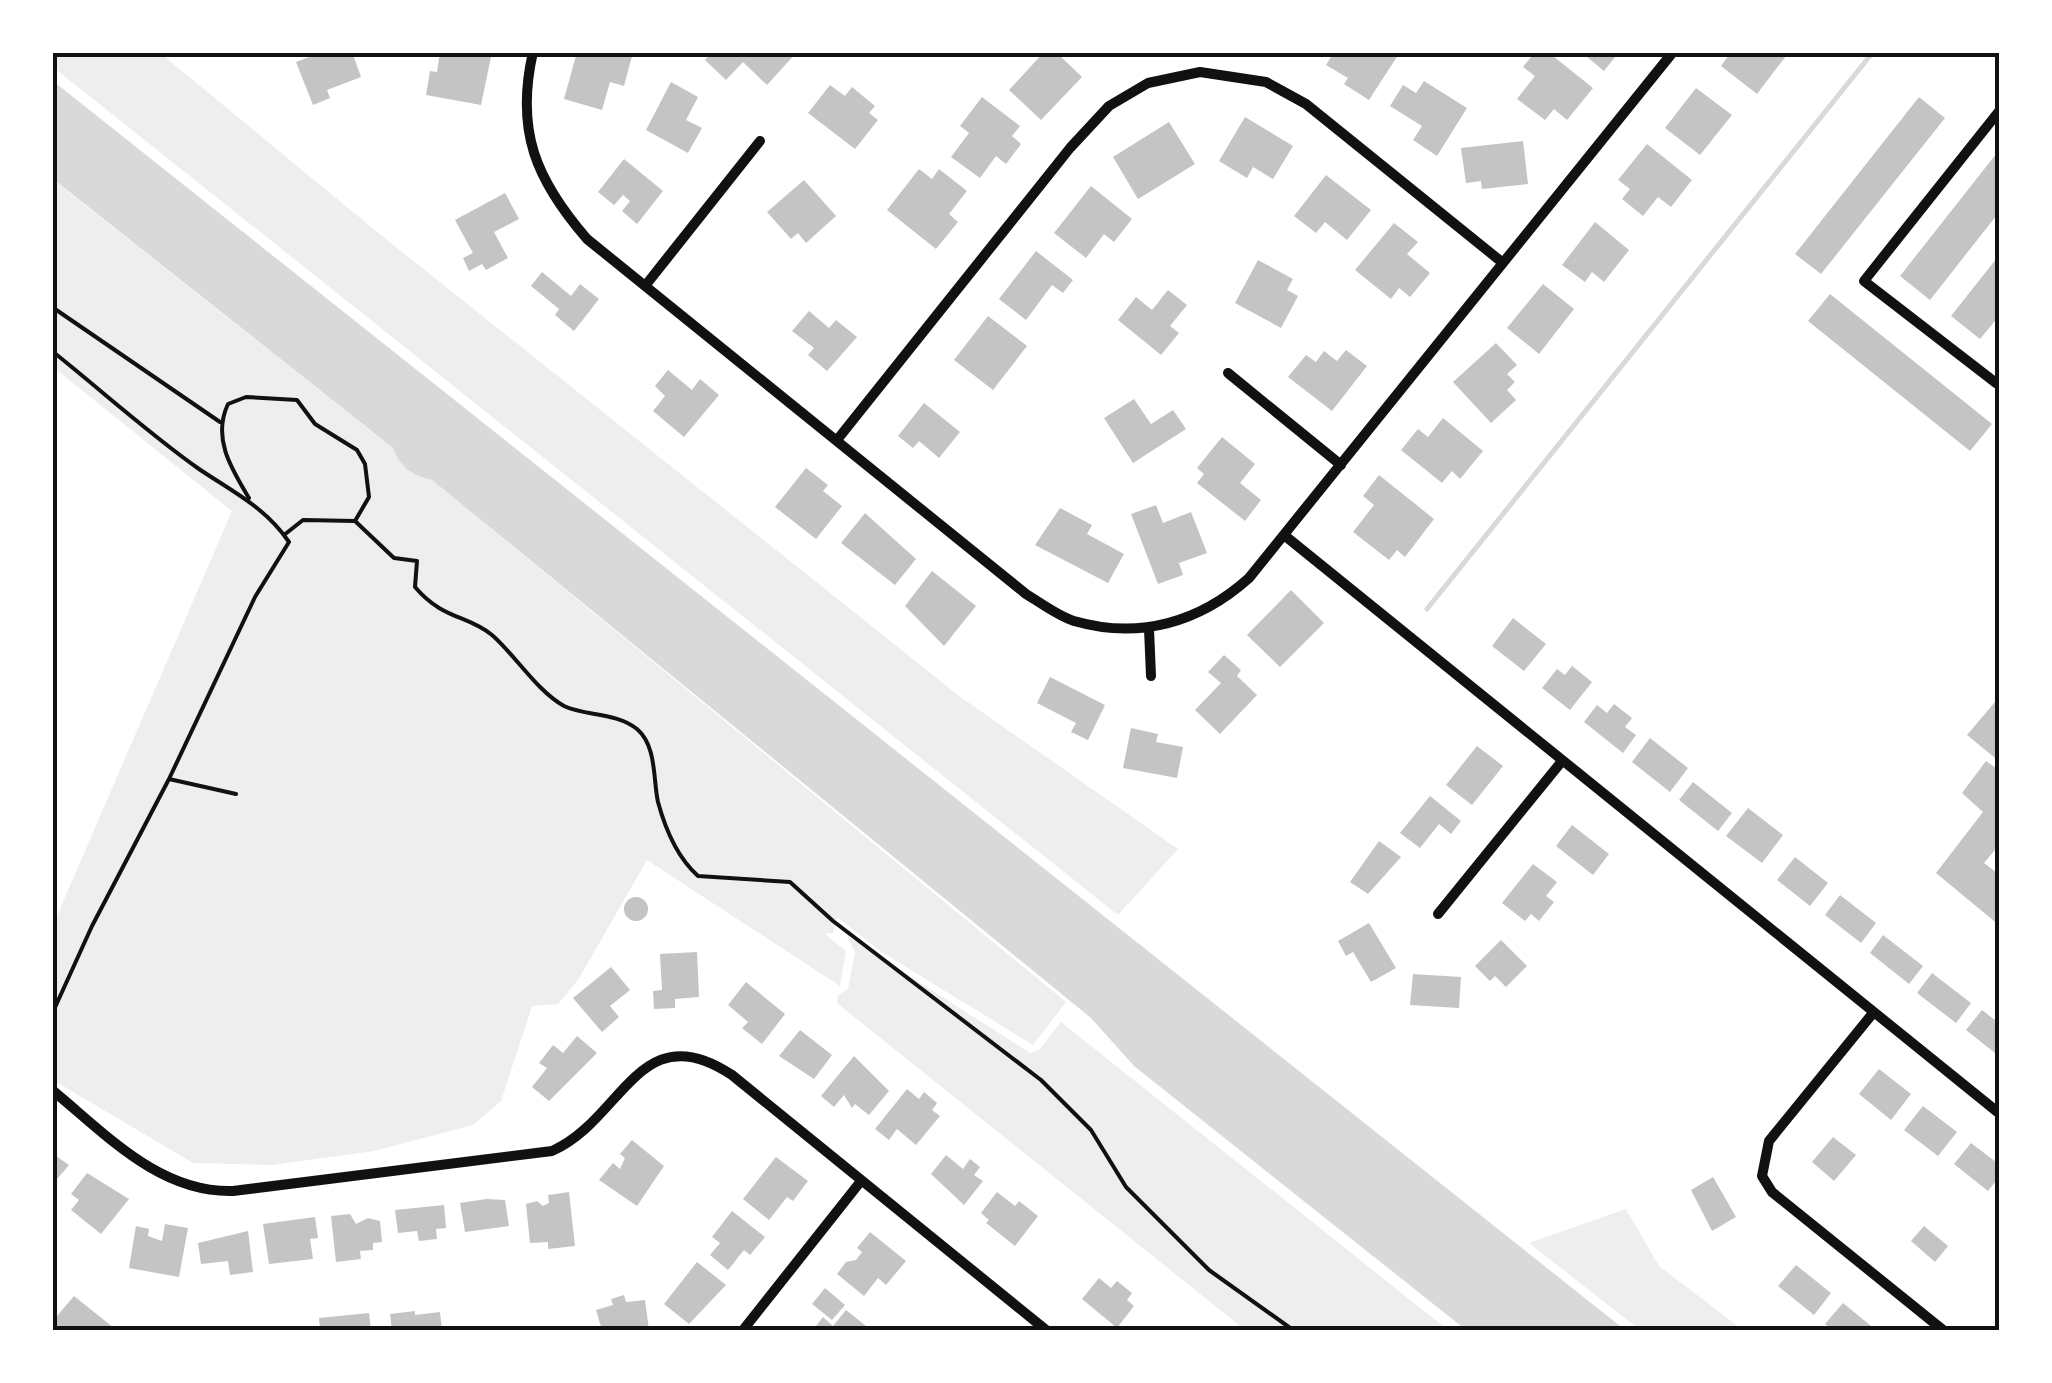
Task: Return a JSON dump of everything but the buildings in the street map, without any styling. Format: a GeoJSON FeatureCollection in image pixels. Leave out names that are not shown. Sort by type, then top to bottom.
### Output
{"type":"FeatureCollection","features":[{"type":"Feature","properties":{"kind":"street"},"geometry":{"type":"LineString","coordinates":[[533,52],[526,84],[526,113],[536,166],[556,203],[587,239],[1026,594],[1073,621],[1148,629],[1188,620],[1222,602],[1284,536],[1673,52]]}},
{"type":"Feature","properties":{"kind":"street"},"geometry":{"type":"LineString","coordinates":[[837,440],[1070,148],[1109,106],[1148,83],[1200,72],[1266,82],[1306,104],[1504,263]]}},
{"type":"Feature","properties":{"kind":"street"},"geometry":{"type":"LineString","coordinates":[[2000,110],[1864,281],[1996,383],[2000,379]]}},
{"type":"Feature","properties":{"kind":"street"},"geometry":{"type":"LineString","coordinates":[[645,286],[760,141]]}},
{"type":"Feature","properties":{"kind":"street"},"geometry":{"type":"LineString","coordinates":[[1228,373],[1340,464]]}},
{"type":"Feature","properties":{"kind":"street"},"geometry":{"type":"LineString","coordinates":[[1284,536],[2000,1114]]}},
{"type":"Feature","properties":{"kind":"street"},"geometry":{"type":"LineString","coordinates":[[1148,629],[1151,676]]}},
{"type":"Feature","properties":{"kind":"street"},"geometry":{"type":"LineString","coordinates":[[1438,914],[1562,760]]}},
{"type":"Feature","properties":{"kind":"street"},"geometry":{"type":"LineString","coordinates":[[1873,1012],[1769,1141],[1762,1159],[1762,1176],[1772,1192],[1944,1330]]}},
{"type":"Feature","properties":{"kind":"street"},"geometry":{"type":"LineString","coordinates":[[52,1090],[147,1167],[204,1192],[233,1191],[552,1151],[589,1129],[640,1069],[661,1057],[697,1056],[716,1064],[1046,1330]]}},
{"type":"Feature","properties":{"kind":"street"},"geometry":{"type":"LineString","coordinates":[[743,1330],[861,1181]]}},
{"type":"Feature","properties":{"kind":"path"},"geometry":{"type":"LineString","coordinates":[[52,307],[220,422]]}},
{"type":"Feature","properties":{"kind":"path"},"geometry":{"type":"LineString","coordinates":[[52,351],[201,470],[253,503],[289,542],[278,566],[255,598],[52,1014]]}},
{"type":"Feature","properties":{"kind":"path"},"geometry":{"type":"LineString","coordinates":[[253,503],[221,441],[220,422],[228,404],[246,397],[297,400],[315,424],[358,450],[365,464],[369,497],[355,521]]}},
{"type":"Feature","properties":{"kind":"path"},"geometry":{"type":"LineString","coordinates":[[284,535],[302,520],[355,521],[394,558],[417,561],[415,587],[424,598],[447,616],[490,632],[565,706],[596,711],[639,730],[653,758],[658,800],[669,833],[698,876],[790,882],[833,921],[1041,1080],[1090,1130],[1126,1188],[1209,1270],[1293,1330]]}},
{"type":"Feature","properties":{"kind":"path"},"geometry":{"type":"LineString","coordinates":[[168,780],[236,794]]}},
{"type":"Feature","properties":{"kind":"shaded area"},"geometry":{"type":"Polygon","coordinates":[[[52,53],[160,53],[376,231],[959,696],[1178,849],[1118,915],[53,67],[52,53]]]}},
{"type":"Feature","properties":{"kind":"shaded area"},"geometry":{"type":"Polygon","coordinates":[[[53,81],[1625,1330],[1466,1330],[1134,1066],[1091,1018],[432,480],[408,470],[393,448],[53,179],[53,81]]]}},
{"type":"Feature","properties":{"kind":"shaded area"},"geometry":{"type":"Polygon","coordinates":[[[52,179],[409,461],[1066,1002],[1033,1045],[880,951],[837,917],[833,933],[825,934],[846,951],[840,986],[647,860],[578,980],[558,1004],[532,1006],[501,1101],[473,1125],[374,1151],[273,1165],[193,1163],[53,1080],[53,925],[232,511],[53,367],[52,179]]]}},
{"type":"Feature","properties":{"kind":"shaded area"},"geometry":{"type":"Polygon","coordinates":[[[847,936],[1030,1053],[1039,1050],[1061,1022],[1448,1330],[1245,1330],[837,1003],[838,995],[848,989],[855,952],[847,936]]]}},
{"type":"Feature","properties":{"kind":"shaded area"},"geometry":{"type":"Polygon","coordinates":[[[1626,1209],[1659,1266],[1743,1330],[1640,1330],[1529,1243],[1626,1209]]]}},
{"type":"Feature","properties":{"kind":"waterway"},"geometry":{"type":"LineString","coordinates":[[1427,609],[1873,52]]}}]}
